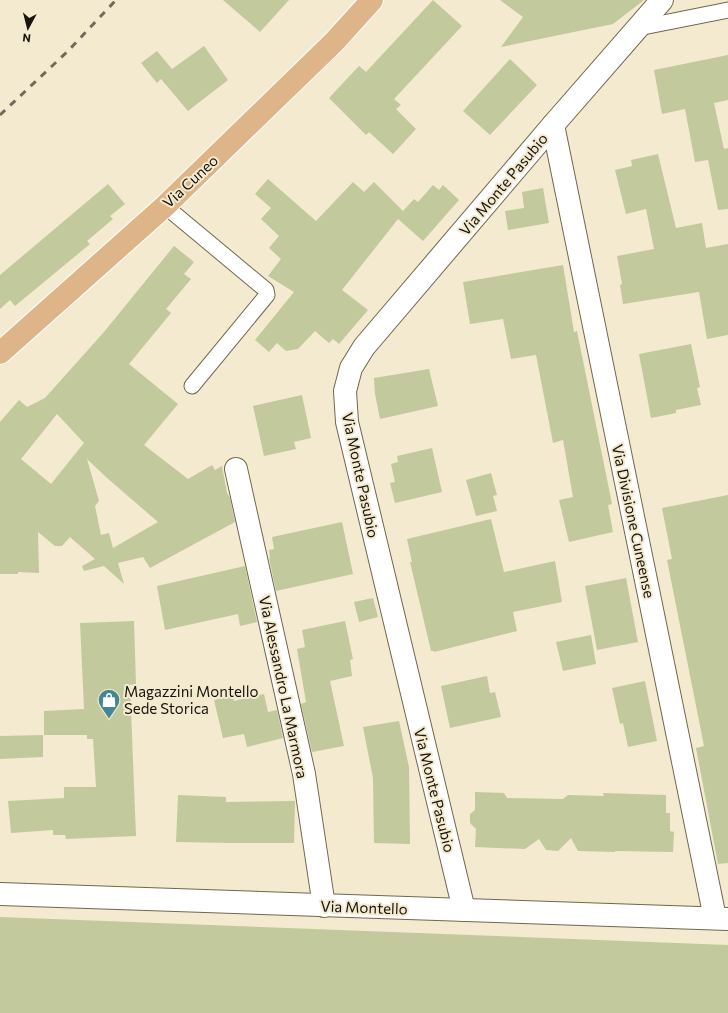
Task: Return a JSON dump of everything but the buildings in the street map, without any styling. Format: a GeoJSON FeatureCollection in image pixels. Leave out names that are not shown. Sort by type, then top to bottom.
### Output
{"type":"FeatureCollection","features":[{"type":"Feature","properties":{"kind":"main road","name":"Via Cuneo"},"geometry":{"type":"LineString","coordinates":[[0,353],[165,206],[334,42],[372,0]]}},
{"type":"Feature","properties":{"kind":"street","name":"Via Monte Pasubio"},"geometry":{"type":"LineString","coordinates":[[464,910],[346,422],[345,391],[351,368],[364,347],[553,125],[662,0]]}},
{"type":"Feature","properties":{"kind":"street","name":"Via Divisione Cuneense"},"geometry":{"type":"LineString","coordinates":[[553,125],[721,918]]}},
{"type":"Feature","properties":{"kind":"street","name":"Via Alessandro La Marmora"},"geometry":{"type":"LineString","coordinates":[[236,469],[304,774],[324,906]]}},
{"type":"Feature","properties":{"kind":"street","name":"Via Montello"},"geometry":{"type":"LineString","coordinates":[[0,894],[324,906],[721,918]]}},
{"type":"Feature","properties":{"kind":"lane"},"geometry":{"type":"LineString","coordinates":[[638,28],[728,10]]}},
{"type":"Feature","properties":{"kind":"lane"},"geometry":{"type":"LineString","coordinates":[[165,206],[266,290],[267,295],[192,386]]}},
{"type":"Feature","properties":{"kind":"railway"},"geometry":{"type":"LineString","coordinates":[[0,115],[68,51],[116,0]]}},
{"type":"Feature","properties":{"kind":"place","name":"Magazzini Montello Sede Storica"},"geometry":{"type":"Point","coordinates":[109,720]}}]}
